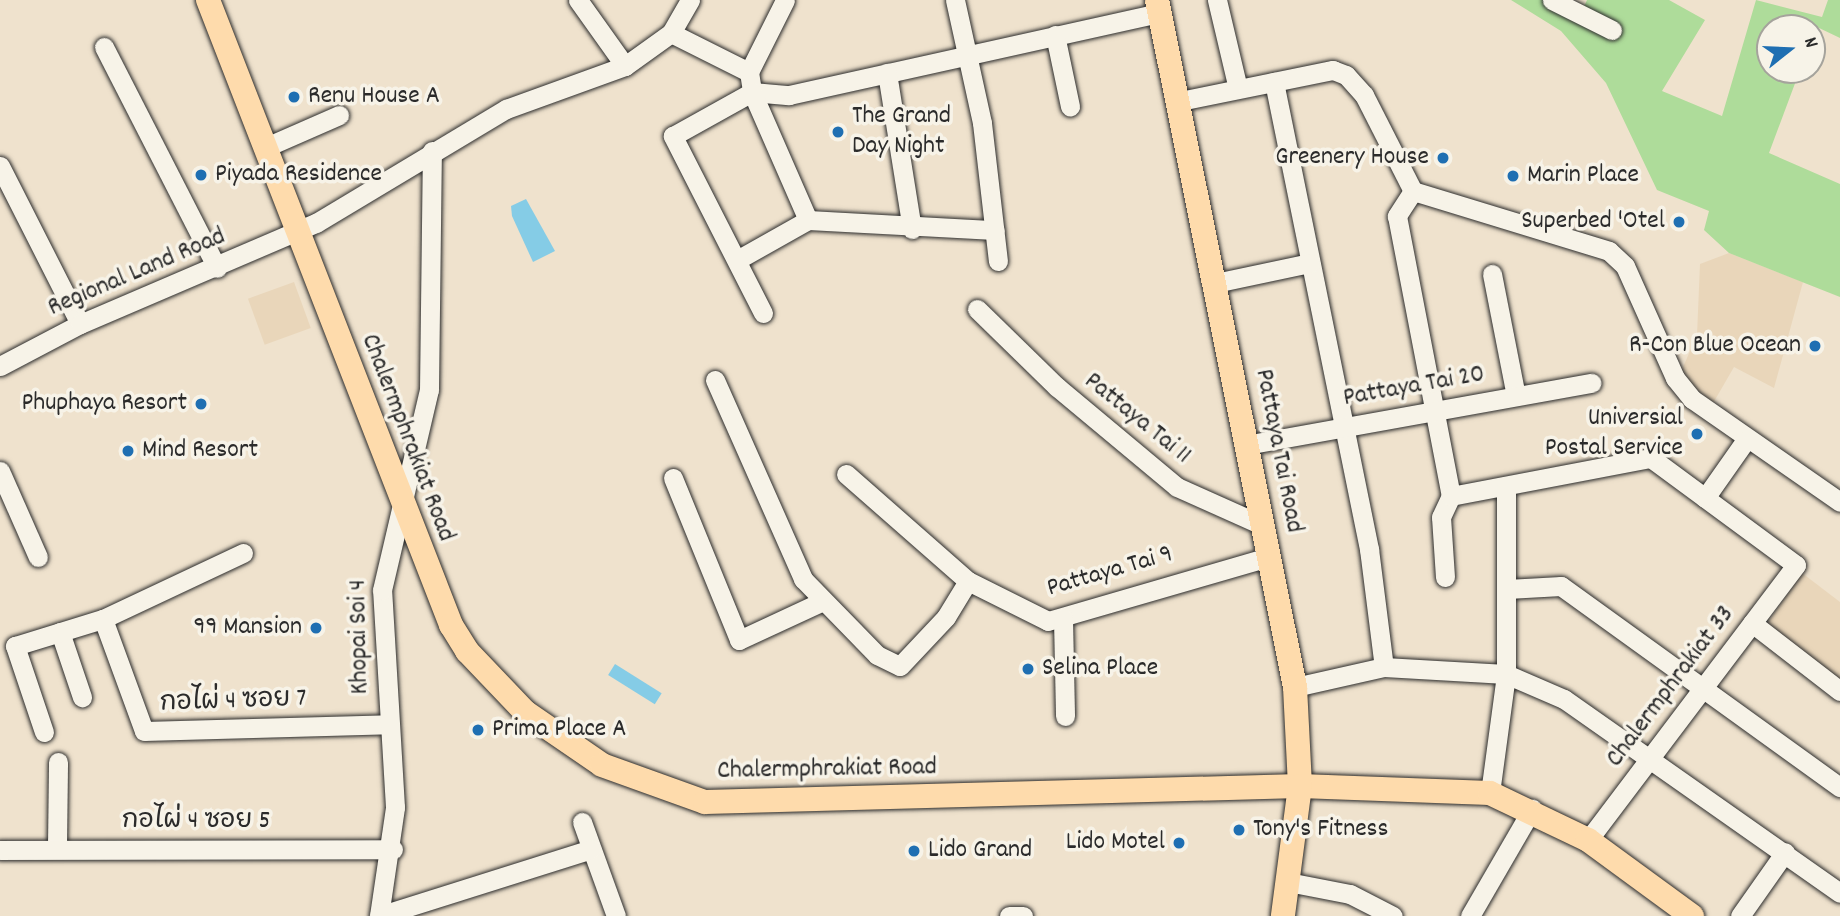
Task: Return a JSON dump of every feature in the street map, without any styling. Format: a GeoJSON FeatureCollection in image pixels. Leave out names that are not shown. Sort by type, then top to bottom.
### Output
{"type":"FeatureCollection","features":[{"type":"Feature","properties":{"kind":"main road","name":"Chalermphrakiat Road"},"geometry":{"type":"LineString","coordinates":[[208,0],[398,500],[452,625],[497,685],[602,765],[653,787],[705,802],[735,803],[1300,786],[1490,793],[1532,809],[1588,840],[1692,916]]}},
{"type":"Feature","properties":{"kind":"main road","name":"Pattaya Tai Road"},"geometry":{"type":"LineString","coordinates":[[1159,6],[1295,687],[1300,786],[1283,916]]}},
{"type":"Feature","properties":{"kind":"street"},"geometry":{"type":"LineString","coordinates":[[578,0],[625,66]]}},
{"type":"Feature","properties":{"kind":"street"},"geometry":{"type":"LineString","coordinates":[[690,0],[671,33],[749,72]]}},
{"type":"Feature","properties":{"kind":"street"},"geometry":{"type":"LineString","coordinates":[[785,0],[749,72],[752,92],[808,220]]}},
{"type":"Feature","properties":{"kind":"street"},"geometry":{"type":"LineString","coordinates":[[955,0],[967,54],[999,261]]}},
{"type":"Feature","properties":{"kind":"street"},"geometry":{"type":"LineString","coordinates":[[1217,0],[1238,89]]}},
{"type":"Feature","properties":{"kind":"street"},"geometry":{"type":"LineString","coordinates":[[1552,0],[1612,30]]}},
{"type":"Feature","properties":{"kind":"street"},"geometry":{"type":"LineString","coordinates":[[763,313],[673,136],[752,92],[789,95],[1055,35],[1159,6]]}},
{"type":"Feature","properties":{"kind":"street","name":"Regional Land Road"},"geometry":{"type":"LineString","coordinates":[[0,366],[80,324],[296,233],[506,109],[625,66],[671,33]]}},
{"type":"Feature","properties":{"kind":"street"},"geometry":{"type":"LineString","coordinates":[[1055,35],[1070,106]]}},
{"type":"Feature","properties":{"kind":"street"},"geometry":{"type":"LineString","coordinates":[[104,47],[217,268]]}},
{"type":"Feature","properties":{"kind":"street"},"geometry":{"type":"LineString","coordinates":[[1180,102],[1333,70],[1355,81],[1413,191],[1609,251],[1631,278],[1675,378],[1745,441],[1840,502]]}},
{"type":"Feature","properties":{"kind":"street"},"geometry":{"type":"LineString","coordinates":[[887,73],[912,229]]}},
{"type":"Feature","properties":{"kind":"street"},"geometry":{"type":"LineString","coordinates":[[1274,82],[1345,425],[1384,667]]}},
{"type":"Feature","properties":{"kind":"street"},"geometry":{"type":"LineString","coordinates":[[264,148],[339,115]]}},
{"type":"Feature","properties":{"kind":"street","name":"Khopai Soi 4"},"geometry":{"type":"LineString","coordinates":[[379,916],[393,849],[382,590],[398,500],[429,390],[432,151]]}},
{"type":"Feature","properties":{"kind":"street"},"geometry":{"type":"LineString","coordinates":[[0,166],[80,324]]}},
{"type":"Feature","properties":{"kind":"street"},"geometry":{"type":"LineString","coordinates":[[1413,191],[1397,216],[1432,410],[1451,496],[1441,517],[1445,577]]}},
{"type":"Feature","properties":{"kind":"street"},"geometry":{"type":"LineString","coordinates":[[737,260],[808,220],[912,229],[995,230]]}},
{"type":"Feature","properties":{"kind":"street"},"geometry":{"type":"LineString","coordinates":[[1215,283],[1310,263]]}},
{"type":"Feature","properties":{"kind":"street"},"geometry":{"type":"LineString","coordinates":[[1492,274],[1516,397]]}},
{"type":"Feature","properties":{"kind":"street","name":"Pattaya Tai 11"},"geometry":{"type":"LineString","coordinates":[[978,309],[1057,387],[1177,487],[1262,525]]}},
{"type":"Feature","properties":{"kind":"street"},"geometry":{"type":"LineString","coordinates":[[715,380],[769,510],[821,602],[877,655],[900,666],[946,617],[968,581]]}},
{"type":"Feature","properties":{"kind":"street","name":"Pattaya Tai 20"},"geometry":{"type":"LineString","coordinates":[[1246,445],[1345,425],[1591,383]]}},
{"type":"Feature","properties":{"kind":"street"},"geometry":{"type":"LineString","coordinates":[[1451,496],[1651,458],[1705,498],[1745,441]]}},
{"type":"Feature","properties":{"kind":"street"},"geometry":{"type":"LineString","coordinates":[[0,471],[38,556]]}},
{"type":"Feature","properties":{"kind":"street","name":"Pattaya Tai 9"},"geometry":{"type":"LineString","coordinates":[[846,474],[968,581],[1028,614],[1063,618],[1180,578],[1269,557]]}},
{"type":"Feature","properties":{"kind":"street"},"geometry":{"type":"LineString","coordinates":[[673,478],[739,640],[821,602]]}},
{"type":"Feature","properties":{"kind":"street"},"geometry":{"type":"LineString","coordinates":[[1490,793],[1506,674],[1506,486]]}},
{"type":"Feature","properties":{"kind":"street","name":"Chalermphrakiat 33"},"geometry":{"type":"LineString","coordinates":[[1588,840],[1796,565],[1705,498]]}},
{"type":"Feature","properties":{"kind":"street"},"geometry":{"type":"LineString","coordinates":[[44,732],[15,646],[103,619],[243,553]]}},
{"type":"Feature","properties":{"kind":"street"},"geometry":{"type":"LineString","coordinates":[[1507,589],[1561,586],[1840,787]]}},
{"type":"Feature","properties":{"kind":"street"},"geometry":{"type":"LineString","coordinates":[[1063,618],[1065,716]]}},
{"type":"Feature","properties":{"kind":"street","name":"กอไผ่ 4 ซอย 7"},"geometry":{"type":"LineString","coordinates":[[103,619],[144,731],[389,724]]}},
{"type":"Feature","properties":{"kind":"street"},"geometry":{"type":"LineString","coordinates":[[1752,623],[1840,691]]}},
{"type":"Feature","properties":{"kind":"street"},"geometry":{"type":"LineString","coordinates":[[60,632],[82,697]]}},
{"type":"Feature","properties":{"kind":"street"},"geometry":{"type":"LineString","coordinates":[[1295,687],[1384,667],[1506,674],[1564,699],[1651,757],[1840,893]]}},
{"type":"Feature","properties":{"kind":"street"},"geometry":{"type":"LineString","coordinates":[[57,847],[58,762]]}},
{"type":"Feature","properties":{"kind":"street"},"geometry":{"type":"LineString","coordinates":[[1470,916],[1532,809]]}},
{"type":"Feature","properties":{"kind":"street"},"geometry":{"type":"LineString","coordinates":[[582,822],[616,916]]}},
{"type":"Feature","properties":{"kind":"street","name":"กอไผ่ 4 ซอย 5"},"geometry":{"type":"LineString","coordinates":[[0,850],[57,847],[393,849]]}},
{"type":"Feature","properties":{"kind":"street"},"geometry":{"type":"LineString","coordinates":[[379,916],[591,849]]}},
{"type":"Feature","properties":{"kind":"street"},"geometry":{"type":"LineString","coordinates":[[1740,916],[1785,852]]}},
{"type":"Feature","properties":{"kind":"street"},"geometry":{"type":"LineString","coordinates":[[1288,882],[1350,894],[1393,916]]}},
{"type":"Feature","properties":{"kind":"street"},"geometry":{"type":"LineString","coordinates":[[1009,916],[1023,916]]}},
{"type":"Feature","properties":{"kind":"shaded area"},"geometry":{"type":"Polygon","coordinates":[[[1729,253],[1803,282],[1774,388],[1734,367],[1712,405],[1680,374],[1697,335],[1700,264],[1729,253]]]}},
{"type":"Feature","properties":{"kind":"shaded area"},"geometry":{"type":"Polygon","coordinates":[[[294,282],[311,328],[265,345],[248,299],[294,282]]]}},
{"type":"Feature","properties":{"kind":"shaded area"},"geometry":{"type":"Polygon","coordinates":[[[1802,573],[1840,602],[1840,683],[1765,627],[1802,573]]]}},
{"type":"Feature","properties":{"kind":"green space"},"geometry":{"type":"Polygon","coordinates":[[[1511,0],[1544,0],[1579,18],[1587,0],[1669,0],[1705,20],[1662,91],[1722,116],[1756,0],[1810,14],[1756,14],[1756,84],[1795,84],[1769,153],[1840,184],[1840,297],[1729,253],[1704,230],[1709,211],[1657,190],[1606,83],[1561,31],[1511,0]]]}},
{"type":"Feature","properties":{"kind":"green space"},"geometry":{"type":"Polygon","coordinates":[[[1828,0],[1840,0],[1840,38],[1826,31],[1826,14],[1823,14],[1828,0]]]}},
{"type":"Feature","properties":{"kind":"water"},"geometry":{"type":"Polygon","coordinates":[[[526,199],[555,251],[533,262],[512,216],[511,206],[526,199]]]}},
{"type":"Feature","properties":{"kind":"water"},"geometry":{"type":"Polygon","coordinates":[[[615,664],[662,693],[655,704],[608,675],[615,664]]]}},
{"type":"Feature","properties":{"kind":"place","name":"Renu House A"},"geometry":{"type":"Point","coordinates":[294,97]}},
{"type":"Feature","properties":{"kind":"place","name":"The Grand Day Night"},"geometry":{"type":"Point","coordinates":[838,132]}},
{"type":"Feature","properties":{"kind":"place","name":"Greenery House"},"geometry":{"type":"Point","coordinates":[1443,158]}},
{"type":"Feature","properties":{"kind":"place","name":"Piyada Residence"},"geometry":{"type":"Point","coordinates":[201,175]}},
{"type":"Feature","properties":{"kind":"place","name":"Marin Place"},"geometry":{"type":"Point","coordinates":[1513,176]}},
{"type":"Feature","properties":{"kind":"place","name":"Superbed 'Otel"},"geometry":{"type":"Point","coordinates":[1679,222]}},
{"type":"Feature","properties":{"kind":"place","name":"R-Con Blue Ocean"},"geometry":{"type":"Point","coordinates":[1815,346]}},
{"type":"Feature","properties":{"kind":"place","name":"Phuphaya Resort"},"geometry":{"type":"Point","coordinates":[201,404]}},
{"type":"Feature","properties":{"kind":"place","name":"Universial Postal Service"},"geometry":{"type":"Point","coordinates":[1697,434]}},
{"type":"Feature","properties":{"kind":"place","name":"Mind Resort"},"geometry":{"type":"Point","coordinates":[128,451]}},
{"type":"Feature","properties":{"kind":"place","name":"99 Mansion"},"geometry":{"type":"Point","coordinates":[316,628]}},
{"type":"Feature","properties":{"kind":"place","name":"Selina Place"},"geometry":{"type":"Point","coordinates":[1028,669]}},
{"type":"Feature","properties":{"kind":"place","name":"Prima Place A"},"geometry":{"type":"Point","coordinates":[478,730]}},
{"type":"Feature","properties":{"kind":"place","name":"Tony's Fitness"},"geometry":{"type":"Point","coordinates":[1239,830]}},
{"type":"Feature","properties":{"kind":"place","name":"Lido Motel"},"geometry":{"type":"Point","coordinates":[1179,843]}},
{"type":"Feature","properties":{"kind":"place","name":"Lido Grand"},"geometry":{"type":"Point","coordinates":[914,851]}}]}
